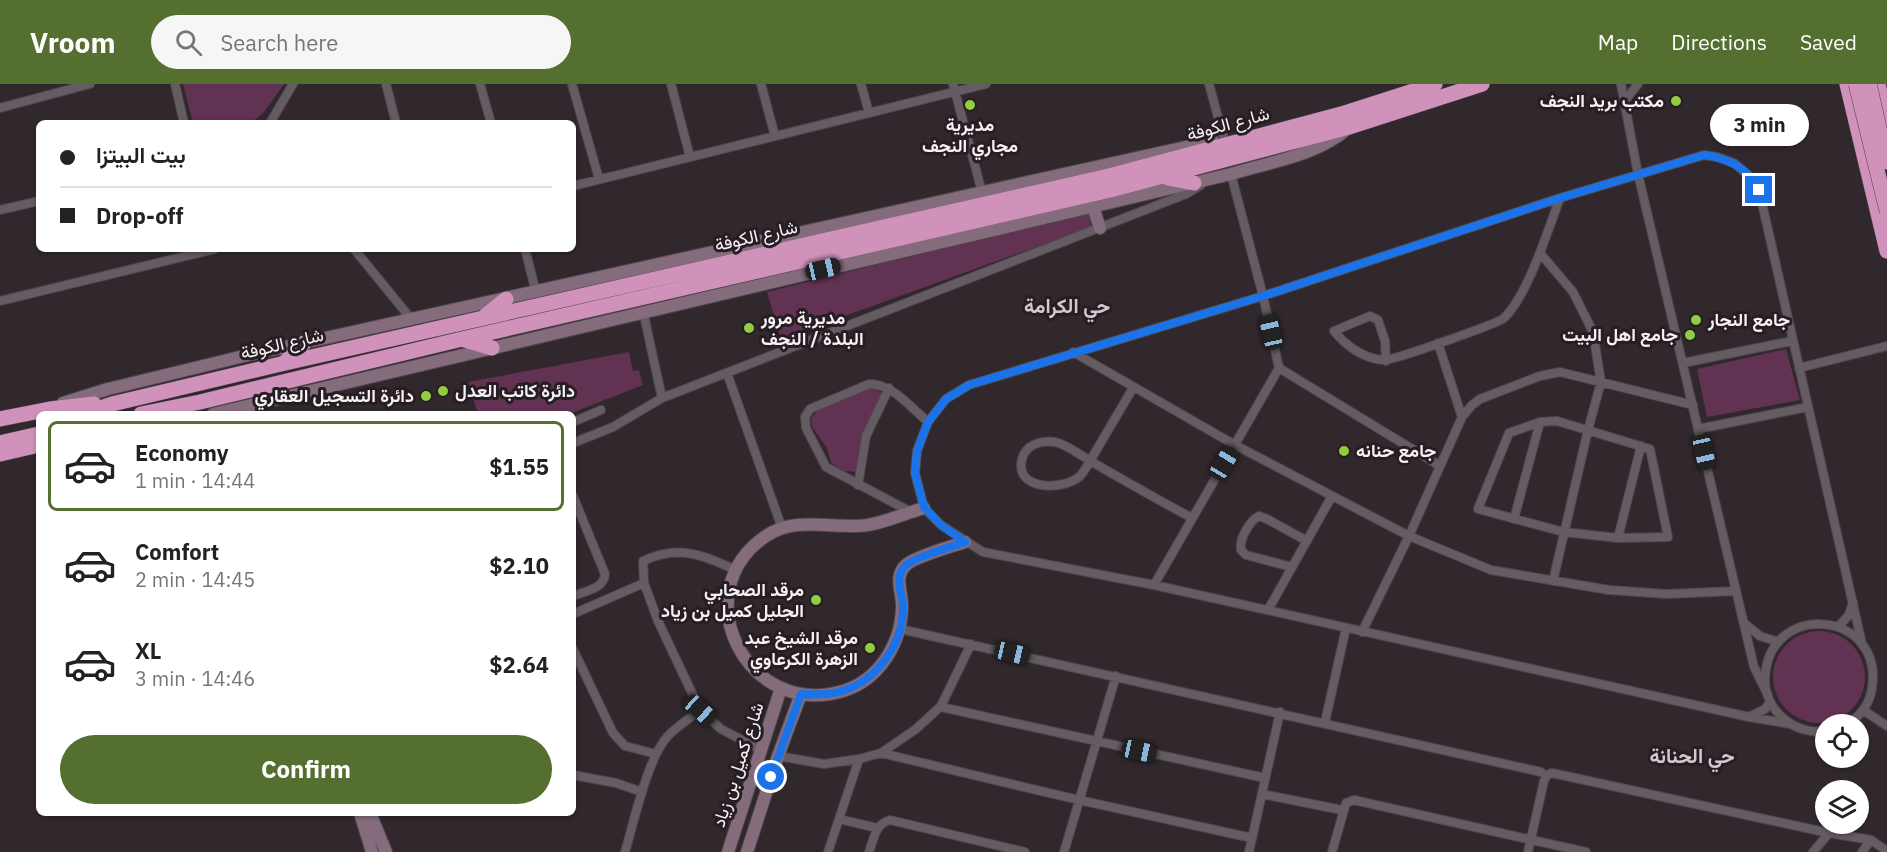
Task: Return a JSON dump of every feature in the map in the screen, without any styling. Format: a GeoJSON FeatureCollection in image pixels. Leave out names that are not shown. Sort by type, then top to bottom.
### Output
{"type":"FeatureCollection","features":[{"type":"Feature","properties":{"kind":"highway","name":"شارع الكوفة"},"geometry":{"type":"LineString","coordinates":[[156,411],[462,339],[882,228],[1110,190],[1162,177],[1347,120],[1435,84]]}},
{"type":"Feature","properties":{"kind":"highway","name":"شارع الكوفة"},"geometry":{"type":"LineString","coordinates":[[91,411],[285,363],[1109,176],[1347,120],[1482,84]]}},
{"type":"Feature","properties":{"kind":"highway"},"geometry":{"type":"LineString","coordinates":[[1847,84],[1887,251]]}},
{"type":"Feature","properties":{"kind":"highway"},"geometry":{"type":"LineString","coordinates":[[1856,84],[1887,211]]}},
{"type":"Feature","properties":{"kind":"highway"},"geometry":{"type":"LineString","coordinates":[[1869,84],[1887,162]]}},
{"type":"Feature","properties":{"kind":"highway"},"geometry":{"type":"LineString","coordinates":[[1879,84],[1886,117]]}},
{"type":"Feature","properties":{"kind":"highway"},"geometry":{"type":"LineString","coordinates":[[1879,84],[1887,87]]}},
{"type":"Feature","properties":{"kind":"highway"},"geometry":{"type":"LineString","coordinates":[[1855,118],[1856,110],[1866,101],[1875,102],[1886,117]]}},
{"type":"Feature","properties":{"kind":"highway"},"geometry":{"type":"LineString","coordinates":[[1086,169],[1109,176]]}},
{"type":"Feature","properties":{"kind":"highway"},"geometry":{"type":"LineString","coordinates":[[1162,177],[1201,181]]}},
{"type":"Feature","properties":{"kind":"highway"},"geometry":{"type":"LineString","coordinates":[[868,259],[882,228]]}},
{"type":"Feature","properties":{"kind":"highway"},"geometry":{"type":"LineString","coordinates":[[483,319],[506,299]]}},
{"type":"Feature","properties":{"kind":"highway"},"geometry":{"type":"LineString","coordinates":[[462,339],[492,348]]}},
{"type":"Feature","properties":{"kind":"highway"},"geometry":{"type":"LineString","coordinates":[[285,363],[304,343]]}},
{"type":"Feature","properties":{"kind":"highway"},"geometry":{"type":"LineString","coordinates":[[40,411],[112,404]]}},
{"type":"Feature","properties":{"kind":"highway"},"geometry":{"type":"LineString","coordinates":[[0,419],[36,412]]}},
{"type":"Feature","properties":{"kind":"highway"},"geometry":{"type":"LineString","coordinates":[[0,433],[36,426]]}},
{"type":"Feature","properties":{"kind":"highway"},"geometry":{"type":"LineString","coordinates":[[1,452],[36,435]]}},
{"type":"Feature","properties":{"kind":"highway"},"geometry":{"type":"LineString","coordinates":[[1,452],[36,446]]}},
{"type":"Feature","properties":{"kind":"main road"},"geometry":{"type":"LineString","coordinates":[[50,409],[102,391],[304,343],[536,292],[882,228],[982,192],[1224,139],[1317,113],[1347,120],[1332,140],[1313,150],[1231,174],[227,411]]}},
{"type":"Feature","properties":{"kind":"main road"},"geometry":{"type":"LineString","coordinates":[[1093,207],[1100,228]]}},
{"type":"Feature","properties":{"kind":"main road"},"geometry":{"type":"LineString","coordinates":[[924,507],[870,524],[786,526],[766,536],[749,551],[736,570],[729,593],[728,616],[733,639],[745,660],[761,676],[781,688],[801,694],[823,695],[844,690],[864,681],[880,667],[892,649],[900,629],[903,606],[899,583],[900,572],[907,564],[965,542]]}},
{"type":"Feature","properties":{"kind":"main road","name":"شارع كميل بن زياد"},"geometry":{"type":"LineString","coordinates":[[728,852],[781,688]]}},
{"type":"Feature","properties":{"kind":"main road","name":"شارع كميل بن زياد"},"geometry":{"type":"LineString","coordinates":[[749,846],[801,694]]}},
{"type":"Feature","properties":{"kind":"main road"},"geometry":{"type":"LineString","coordinates":[[361,816],[372,852]]}},
{"type":"Feature","properties":{"kind":"main road"},"geometry":{"type":"LineString","coordinates":[[371,816],[386,852]]}},
{"type":"Feature","properties":{"kind":"main road"},"geometry":{"type":"LineString","coordinates":[[734,833],[738,843],[749,846]]}},
{"type":"Feature","properties":{"kind":"street"},"geometry":{"type":"LineString","coordinates":[[0,108],[90,84]]}},
{"type":"Feature","properties":{"kind":"street"},"geometry":{"type":"LineString","coordinates":[[175,84],[183,120]]}},
{"type":"Feature","properties":{"kind":"street"},"geometry":{"type":"LineString","coordinates":[[272,120],[293,84]]}},
{"type":"Feature","properties":{"kind":"street"},"geometry":{"type":"LineString","coordinates":[[386,84],[395,120]]}},
{"type":"Feature","properties":{"kind":"street"},"geometry":{"type":"LineString","coordinates":[[480,84],[490,120]]}},
{"type":"Feature","properties":{"kind":"street"},"geometry":{"type":"LineString","coordinates":[[572,84],[599,179]]}},
{"type":"Feature","properties":{"kind":"street"},"geometry":{"type":"LineString","coordinates":[[671,84],[690,157]]}},
{"type":"Feature","properties":{"kind":"street"},"geometry":{"type":"LineString","coordinates":[[761,84],[775,136]]}},
{"type":"Feature","properties":{"kind":"street"},"geometry":{"type":"LineString","coordinates":[[861,84],[869,113]]}},
{"type":"Feature","properties":{"kind":"street"},"geometry":{"type":"LineString","coordinates":[[576,185],[869,113],[954,88],[986,84]]}},
{"type":"Feature","properties":{"kind":"street"},"geometry":{"type":"LineString","coordinates":[[1209,84],[1224,139]]}},
{"type":"Feature","properties":{"kind":"street"},"geometry":{"type":"LineString","coordinates":[[1621,84],[1638,174],[1754,667],[1776,711],[1790,724]]}},
{"type":"Feature","properties":{"kind":"street"},"geometry":{"type":"LineString","coordinates":[[1624,102],[1638,84]]}},
{"type":"Feature","properties":{"kind":"street"},"geometry":{"type":"LineString","coordinates":[[954,88],[982,192]]}},
{"type":"Feature","properties":{"kind":"street"},"geometry":{"type":"LineString","coordinates":[[1815,730],[1154,585],[983,552],[941,525],[924,507],[915,473],[917,451],[928,422],[946,399],[969,385],[1263,296],[1638,174],[1704,155],[1717,157],[1734,163],[1754,180],[1759,190],[1862,644]]}},
{"type":"Feature","properties":{"kind":"street"},"geometry":{"type":"LineString","coordinates":[[1154,585],[1280,368],[1231,174]]}},
{"type":"Feature","properties":{"kind":"street"},"geometry":{"type":"LineString","coordinates":[[576,442],[613,427],[662,398],[1185,194],[1201,181]]}},
{"type":"Feature","properties":{"kind":"street"},"geometry":{"type":"LineString","coordinates":[[1386,361],[1385,341],[1378,320],[1370,316],[1334,331],[1344,343],[1362,354],[1386,361],[1503,319],[1517,301],[1540,253],[1560,198]]}},
{"type":"Feature","properties":{"kind":"street"},"geometry":{"type":"LineString","coordinates":[[0,210],[36,202]]}},
{"type":"Feature","properties":{"kind":"street"},"geometry":{"type":"LineString","coordinates":[[0,301],[203,252]]}},
{"type":"Feature","properties":{"kind":"street"},"geometry":{"type":"LineString","coordinates":[[356,252],[412,320]]}},
{"type":"Feature","properties":{"kind":"street"},"geometry":{"type":"LineString","coordinates":[[526,252],[536,292]]}},
{"type":"Feature","properties":{"kind":"street"},"geometry":{"type":"LineString","coordinates":[[1540,253],[1574,292],[1593,332],[1601,382],[1553,581]]}},
{"type":"Feature","properties":{"kind":"street"},"geometry":{"type":"LineString","coordinates":[[643,311],[662,398]]}},
{"type":"Feature","properties":{"kind":"street"},"geometry":{"type":"LineString","coordinates":[[1683,363],[1792,341]]}},
{"type":"Feature","properties":{"kind":"street"},"geometry":{"type":"LineString","coordinates":[[1438,343],[1462,417]]}},
{"type":"Feature","properties":{"kind":"street"},"geometry":{"type":"LineString","coordinates":[[1799,368],[1887,346]]}},
{"type":"Feature","properties":{"kind":"street"},"geometry":{"type":"LineString","coordinates":[[1073,352],[1235,445],[1332,496],[1409,536],[1491,570],[1609,590],[1667,594],[1736,591]]}},
{"type":"Feature","properties":{"kind":"street"},"geometry":{"type":"LineString","coordinates":[[1280,368],[1440,466]]}},
{"type":"Feature","properties":{"kind":"street"},"geometry":{"type":"LineString","coordinates":[[1362,632],[1409,536],[1462,417],[1484,396],[1547,374],[1567,373],[1693,405]]}},
{"type":"Feature","properties":{"kind":"street"},"geometry":{"type":"LineString","coordinates":[[727,374],[782,528]]}},
{"type":"Feature","properties":{"kind":"street"},"geometry":{"type":"LineString","coordinates":[[911,512],[826,467],[806,428],[805,417],[810,409],[869,384],[878,384],[889,388],[928,422]]}},
{"type":"Feature","properties":{"kind":"street"},"geometry":{"type":"LineString","coordinates":[[858,485],[866,436],[889,388]]}},
{"type":"Feature","properties":{"kind":"street"},"geometry":{"type":"LineString","coordinates":[[1133,388],[1090,461],[1084,472],[1075,480],[1053,486],[1038,485],[1028,478],[1021,465],[1025,452],[1035,444],[1048,441],[1063,445],[1090,461],[1192,518]]}},
{"type":"Feature","properties":{"kind":"street"},"geometry":{"type":"LineString","coordinates":[[1698,429],[1808,407]]}},
{"type":"Feature","properties":{"kind":"street"},"geometry":{"type":"LineString","coordinates":[[576,421],[601,410]]}},
{"type":"Feature","properties":{"kind":"street"},"geometry":{"type":"LineString","coordinates":[[1557,421],[1588,430],[1650,449],[1668,537],[1618,538],[1564,532],[1478,509],[1509,433],[1540,422],[1557,421]]}},
{"type":"Feature","properties":{"kind":"street"},"geometry":{"type":"LineString","coordinates":[[1514,519],[1540,422]]}},
{"type":"Feature","properties":{"kind":"street"},"geometry":{"type":"LineString","coordinates":[[1618,538],[1641,447]]}},
{"type":"Feature","properties":{"kind":"street"},"geometry":{"type":"LineString","coordinates":[[1268,610],[1332,496]]}},
{"type":"Feature","properties":{"kind":"street"},"geometry":{"type":"LineString","coordinates":[[576,502],[605,574],[604,581],[599,586],[576,595]]}},
{"type":"Feature","properties":{"kind":"street"},"geometry":{"type":"LineString","coordinates":[[1292,567],[1246,555],[1241,550],[1240,544],[1253,519],[1259,516],[1307,541]]}},
{"type":"Feature","properties":{"kind":"street"},"geometry":{"type":"LineString","coordinates":[[736,570],[701,554],[660,553],[643,561],[644,583],[658,621],[700,710],[722,729],[760,750]]}},
{"type":"Feature","properties":{"kind":"street"},"geometry":{"type":"LineString","coordinates":[[576,613],[644,583]]}},
{"type":"Feature","properties":{"kind":"street"},"geometry":{"type":"LineString","coordinates":[[1839,627],[1849,615],[1853,602]]}},
{"type":"Feature","properties":{"kind":"street"},"geometry":{"type":"LineString","coordinates":[[1744,623],[1760,636],[1778,642]]}},
{"type":"Feature","properties":{"kind":"street"},"geometry":{"type":"LineString","coordinates":[[1749,717],[1765,709],[1769,699],[1765,681],[1766,667],[1770,654],[1778,642],[1794,630],[1812,624],[1839,627],[1852,634],[1862,644],[1871,660],[1874,677],[1871,695],[1858,714]]}},
{"type":"Feature","properties":{"kind":"street"},"geometry":{"type":"LineString","coordinates":[[1325,722],[1346,628]]}},
{"type":"Feature","properties":{"kind":"street"},"geometry":{"type":"LineString","coordinates":[[900,629],[1541,772]]}},
{"type":"Feature","properties":{"kind":"street"},"geometry":{"type":"LineString","coordinates":[[778,756],[824,764],[881,753],[916,729],[941,706],[971,644]]}},
{"type":"Feature","properties":{"kind":"street"},"geometry":{"type":"LineString","coordinates":[[576,655],[613,733],[625,746],[656,754]]}},
{"type":"Feature","properties":{"kind":"street"},"geometry":{"type":"LineString","coordinates":[[1064,852],[1116,676]]}},
{"type":"Feature","properties":{"kind":"street"},"geometry":{"type":"LineString","coordinates":[[941,706],[1265,778]]}},
{"type":"Feature","properties":{"kind":"street"},"geometry":{"type":"LineString","coordinates":[[625,852],[642,792],[656,754],[667,737],[700,710]]}},
{"type":"Feature","properties":{"kind":"street"},"geometry":{"type":"LineString","coordinates":[[1863,710],[1887,726]]}},
{"type":"Feature","properties":{"kind":"street"},"geometry":{"type":"LineString","coordinates":[[1249,852],[1280,712]]}},
{"type":"Feature","properties":{"kind":"street"},"geometry":{"type":"LineString","coordinates":[[881,753],[1252,838]]}},
{"type":"Feature","properties":{"kind":"street"},"geometry":{"type":"LineString","coordinates":[[828,852],[859,759]]}},
{"type":"Feature","properties":{"kind":"street"},"geometry":{"type":"LineString","coordinates":[[1528,852],[1544,781],[1547,775],[1552,773],[1815,830]]}},
{"type":"Feature","properties":{"kind":"street"},"geometry":{"type":"LineString","coordinates":[[576,776],[616,783],[642,792]]}},
{"type":"Feature","properties":{"kind":"street"},"geometry":{"type":"LineString","coordinates":[[1262,794],[1342,810]]}},
{"type":"Feature","properties":{"kind":"street"},"geometry":{"type":"LineString","coordinates":[[1332,852],[1342,810],[1346,803],[1354,800],[1586,852]]}},
{"type":"Feature","properties":{"kind":"street"},"geometry":{"type":"LineString","coordinates":[[839,819],[878,828]]}},
{"type":"Feature","properties":{"kind":"street"},"geometry":{"type":"LineString","coordinates":[[869,852],[878,828],[882,822],[890,820],[1026,852]]}},
{"type":"Feature","properties":{"kind":"street"},"geometry":{"type":"LineString","coordinates":[[1813,852],[1828,834]]}},
{"type":"Feature","properties":{"kind":"street"},"geometry":{"type":"LineString","coordinates":[[1835,834],[1871,840],[1887,851]]}},
{"type":"Feature","properties":{"kind":"street"},"geometry":{"type":"LineString","coordinates":[[1862,852],[1871,840]]}},
{"type":"Feature","properties":{"kind":"shaded area"},"geometry":{"type":"Polygon","coordinates":[[[183,84],[284,84],[264,112],[255,120],[192,120],[183,84]]]}},
{"type":"Feature","properties":{"kind":"shaded area"},"geometry":{"type":"Polygon","coordinates":[[[1089,212],[1091,227],[781,339],[767,292],[1089,212]]]}},
{"type":"Feature","properties":{"kind":"shaded area"},"geometry":{"type":"Polygon","coordinates":[[[1786,349],[1800,400],[1707,417],[1697,369],[1786,349]]]}},
{"type":"Feature","properties":{"kind":"shaded area"},"geometry":{"type":"Polygon","coordinates":[[[629,352],[633,371],[639,370],[643,385],[576,411],[477,411],[468,382],[629,352]]]}},
{"type":"Feature","properties":{"kind":"shaded area"},"geometry":{"type":"Polygon","coordinates":[[[870,387],[882,393],[862,438],[857,472],[844,471],[831,463],[827,448],[812,427],[811,418],[817,411],[870,387]]]}},
{"type":"Feature","properties":{"kind":"shaded area"},"geometry":{"type":"Polygon","coordinates":[[[1810,632],[1828,632],[1844,639],[1857,652],[1864,668],[1864,686],[1851,709],[1845,714],[1815,714],[1815,723],[1802,719],[1787,709],[1774,686],[1774,668],[1781,652],[1794,639],[1810,632]]]}},
{"type":"Feature","properties":{"kind":"place","name":"مكتب بريد النجف"},"geometry":{"type":"Point","coordinates":[1676,101]}},
{"type":"Feature","properties":{"kind":"place","name":"مديرية مجاري النجف"},"geometry":{"type":"Point","coordinates":[970,105]}},
{"type":"Feature","properties":{"kind":"place","name":"جامع النجار"},"geometry":{"type":"Point","coordinates":[1696,320]}},
{"type":"Feature","properties":{"kind":"place","name":"مديرية مرور البلدة / النجف"},"geometry":{"type":"Point","coordinates":[749,328]}},
{"type":"Feature","properties":{"kind":"place","name":"جامع اهل البيت"},"geometry":{"type":"Point","coordinates":[1690,335]}},
{"type":"Feature","properties":{"kind":"place","name":"دائرة كاتب العدل"},"geometry":{"type":"Point","coordinates":[443,391]}},
{"type":"Feature","properties":{"kind":"place","name":"دائرة التسجيل العقاري"},"geometry":{"type":"Point","coordinates":[426,396]}},
{"type":"Feature","properties":{"kind":"place","name":"جامع حنانه"},"geometry":{"type":"Point","coordinates":[1344,451]}},
{"type":"Feature","properties":{"kind":"place","name":"مرقد الصحابي الجليل كميل بن زياد"},"geometry":{"type":"Point","coordinates":[816,600]}},
{"type":"Feature","properties":{"kind":"place","name":"مرقد الشيخ عبد الزهرة الكرعاوي"},"geometry":{"type":"Point","coordinates":[870,648]}},
{"type":"Feature","properties":{"kind":"district","name":"حي الكرامة"},"geometry":{"type":"Point","coordinates":[1067,306]}},
{"type":"Feature","properties":{"kind":"district","name":"حي الحنانة"},"geometry":{"type":"Point","coordinates":[1692,756]}},
{"type":"Feature","properties":{"kind":"route"},"geometry":{"type":"LineString","coordinates":[[771,777],[801,694],[823,695],[844,690],[864,681],[880,667],[892,649],[900,629],[903,606],[899,583],[900,572],[907,564],[965,542],[941,525],[924,507],[915,473],[917,451],[928,422],[946,399],[969,385],[1263,296],[1560,198],[1704,155],[1734,163],[1754,180],[1759,190]]}}]}
